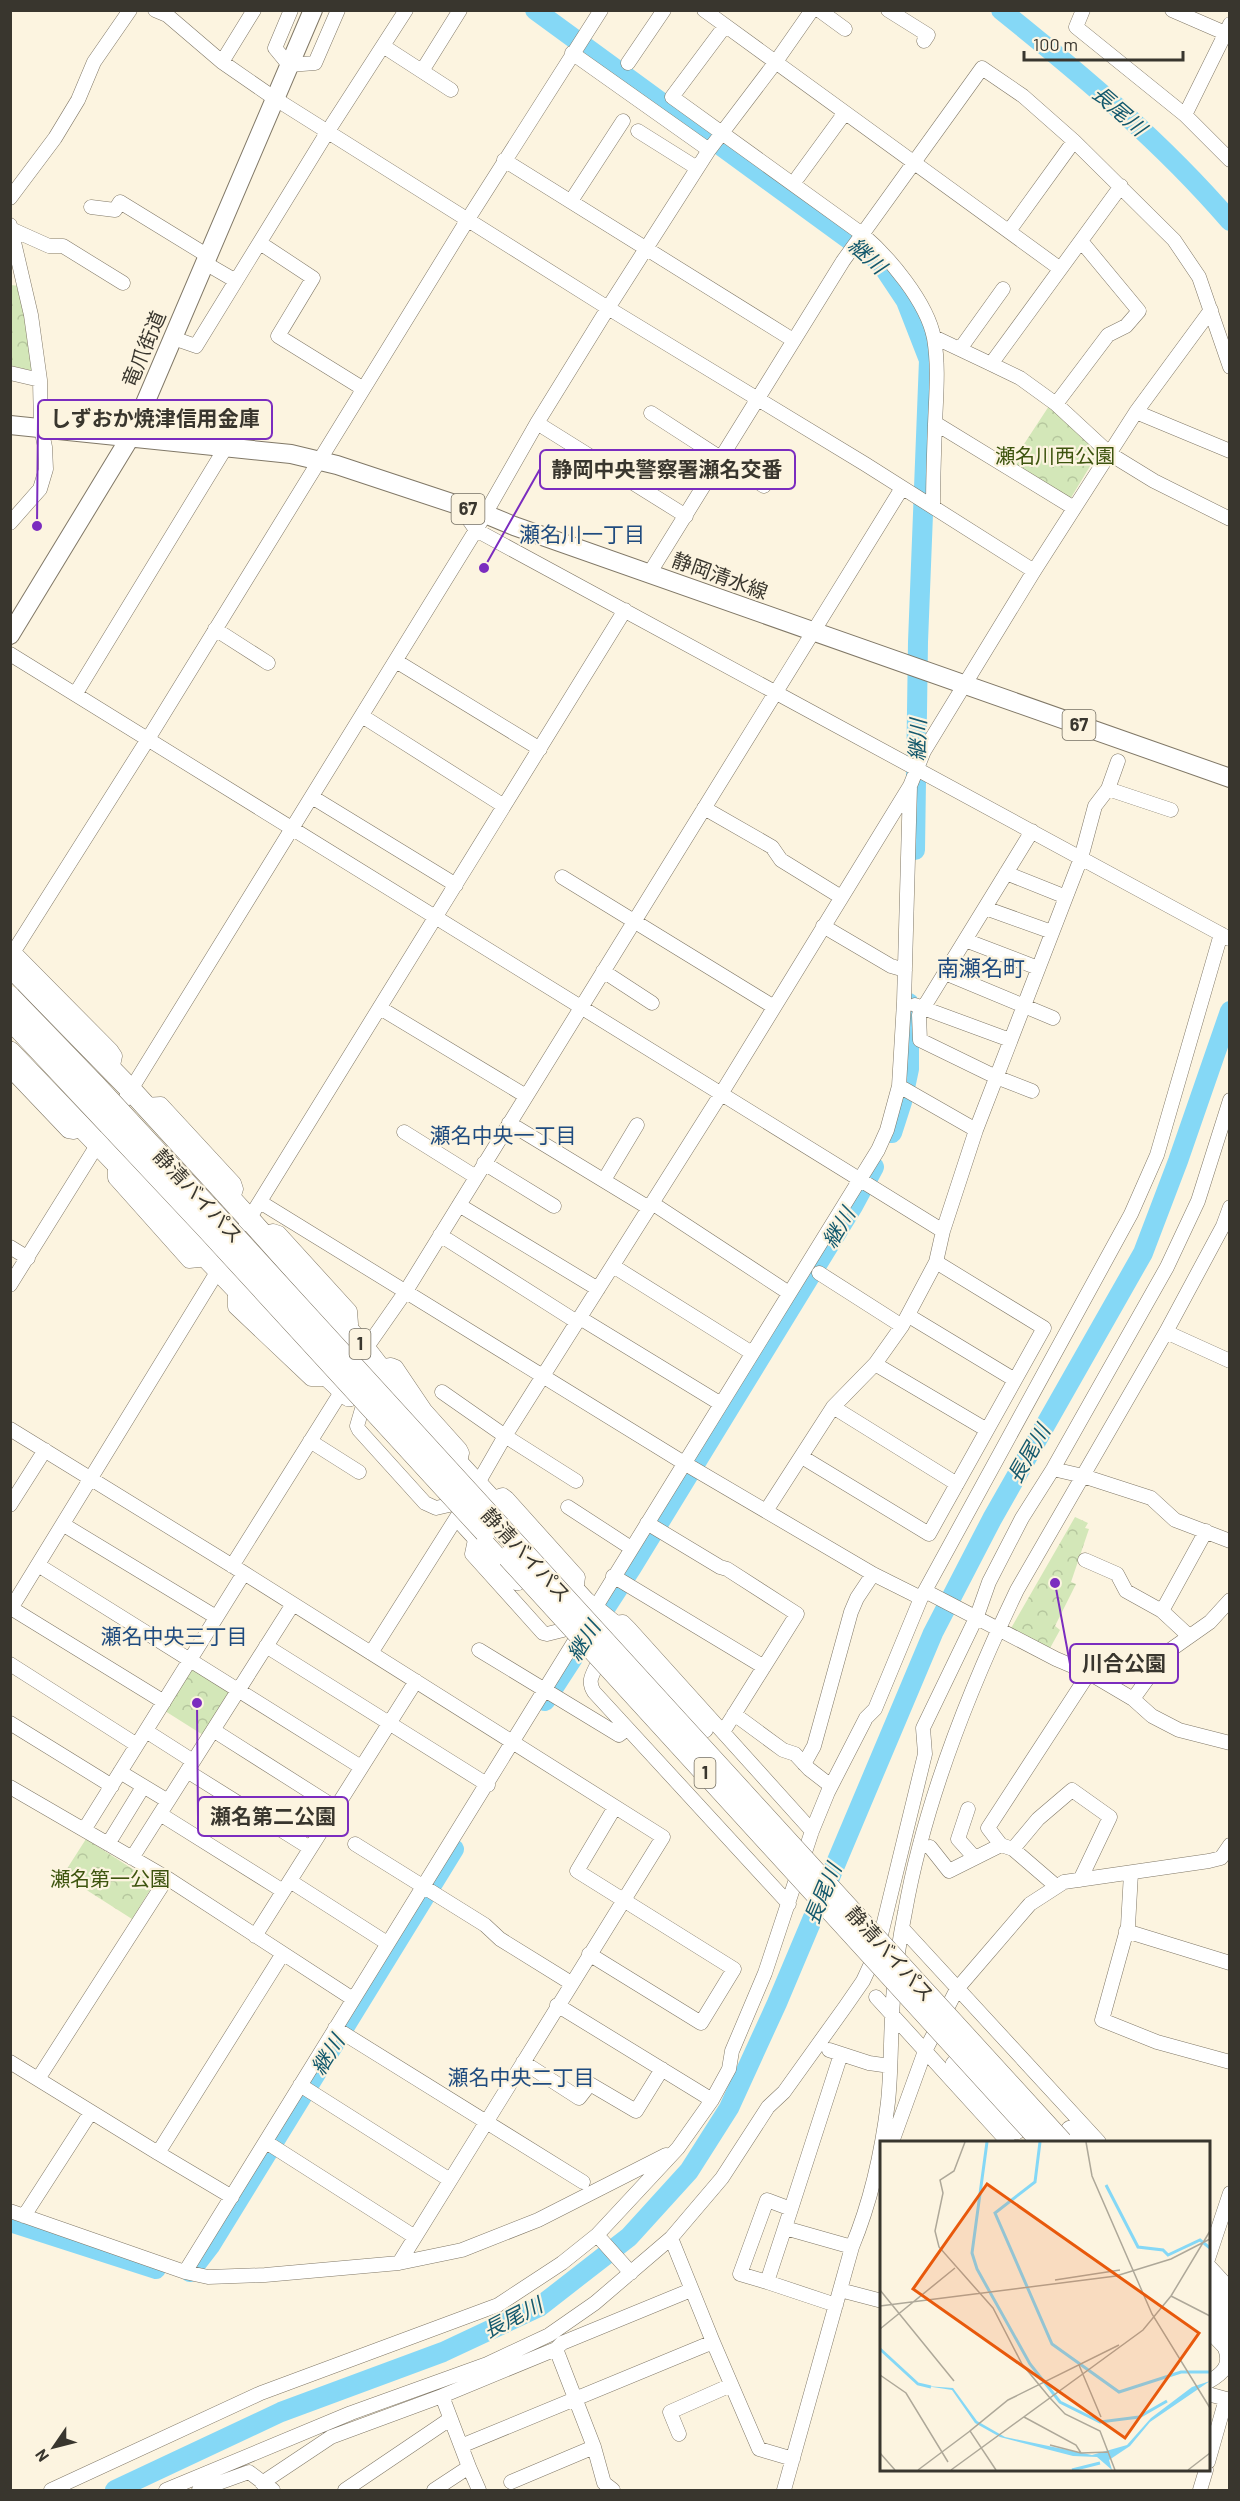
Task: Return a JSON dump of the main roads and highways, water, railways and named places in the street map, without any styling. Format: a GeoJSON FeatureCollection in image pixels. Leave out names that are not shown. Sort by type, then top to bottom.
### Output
{"type":"FeatureCollection","features":[{"type":"Feature","properties":{"kind":"highway","name":"1"},"geometry":{"type":"LineString","coordinates":[[12,955],[112,1070],[232,1200],[257,1218],[349,1332],[363,1353],[379,1367],[429,1432],[451,1465],[483,1492],[576,1591],[612,1624],[713,1730],[784,1819],[1072,2139]]}},
{"type":"Feature","properties":{"kind":"highway"},"geometry":{"type":"LineString","coordinates":[[14,989],[237,1220],[451,1465]]}},
{"type":"Feature","properties":{"kind":"highway","name":"静清バイパス"},"geometry":{"type":"LineString","coordinates":[[10,1019],[208,1230],[364,1407],[1041,2141]]}},
{"type":"Feature","properties":{"kind":"highway","name":"1"},"geometry":{"type":"LineString","coordinates":[[10,1038],[55,1083],[258,1301],[364,1407],[476,1535],[755,1844],[1028,2141]]}},
{"type":"Feature","properties":{"kind":"highway","name":"1"},"geometry":{"type":"LineString","coordinates":[[10,1052],[334,1388],[364,1407]]}},
{"type":"Feature","properties":{"kind":"highway","name":"静清バイパス"},"geometry":{"type":"LineString","coordinates":[[451,1465],[1072,2139]]}},
{"type":"Feature","properties":{"kind":"highway"},"geometry":{"type":"LineString","coordinates":[[1210,2282],[1230,2305]]}},
{"type":"Feature","properties":{"kind":"highway"},"geometry":{"type":"LineString","coordinates":[[1210,2304],[1230,2326]]}},
{"type":"Feature","properties":{"kind":"highway"},"geometry":{"type":"LineString","coordinates":[[1210,2326],[1228,2350]]}},
{"type":"Feature","properties":{"kind":"highway"},"geometry":{"type":"LineString","coordinates":[[1210,2331],[1228,2350]]}},
{"type":"Feature","properties":{"kind":"main road","name":"竜爪街道"},"geometry":{"type":"LineString","coordinates":[[10,635],[131,436],[313,10]]}},
{"type":"Feature","properties":{"kind":"main road","name":"静岡清水線"},"geometry":{"type":"LineString","coordinates":[[10,425],[291,454],[318,460],[460,507],[481,522],[514,526],[1230,778]]}},
{"type":"Feature","properties":{"kind":"waterway","name":"継川"},"geometry":{"type":"LineString","coordinates":[[535,10],[880,262],[906,301],[929,360],[918,642],[915,850]]}},
{"type":"Feature","properties":{"kind":"waterway","name":"長尾川"},"geometry":{"type":"LineString","coordinates":[[1001,10],[1120,110],[1177,164],[1230,221]]}},
{"type":"Feature","properties":{"kind":"waterway","name":"継川"},"geometry":{"type":"LineString","coordinates":[[892,1133],[909,1069],[909,1003]]}},
{"type":"Feature","properties":{"kind":"waterway","name":"長尾川"},"geometry":{"type":"LineString","coordinates":[[115,2490],[281,2412],[443,2352],[539,2307],[629,2237],[689,2171],[729,2108],[777,2003],[933,1633],[992,1519],[1143,1253],[1178,1161],[1230,1011]]}},
{"type":"Feature","properties":{"kind":"waterway","name":"継川"},"geometry":{"type":"LineString","coordinates":[[545,1701],[632,1567],[853,1206],[874,1167]]}},
{"type":"Feature","properties":{"kind":"waterway","name":"継川"},"geometry":{"type":"LineString","coordinates":[[190,2272],[210,2246],[454,1849]]}},
{"type":"Feature","properties":{"kind":"waterway","name":"継川"},"geometry":{"type":"LineString","coordinates":[[10,2222],[156,2269]]}},
{"type":"Feature","properties":{"kind":"place","name":"しずおか焼津信用金庫"},"geometry":{"type":"Point","coordinates":[37,526]}},
{"type":"Feature","properties":{"kind":"place","name":"静岡中央警察署瀬名交番"},"geometry":{"type":"Point","coordinates":[484,568]}},
{"type":"Feature","properties":{"kind":"place","name":"川合公園"},"geometry":{"type":"Point","coordinates":[1055,1583]}},
{"type":"Feature","properties":{"kind":"place","name":"瀬名第二公園"},"geometry":{"type":"Point","coordinates":[197,1703]}},
{"type":"Feature","properties":{"kind":"district","name":"瀬名川一丁目"},"geometry":{"type":"Point","coordinates":[582,535]}},
{"type":"Feature","properties":{"kind":"district","name":"南瀬名町"},"geometry":{"type":"Point","coordinates":[981,968]}},
{"type":"Feature","properties":{"kind":"district","name":"瀬名中央一丁目"},"geometry":{"type":"Point","coordinates":[503,1136]}},
{"type":"Feature","properties":{"kind":"district","name":"瀬名中央三丁目"},"geometry":{"type":"Point","coordinates":[174,1637]}},
{"type":"Feature","properties":{"kind":"district","name":"瀬名中央二丁目"},"geometry":{"type":"Point","coordinates":[521,2078]}},
{"type":"Feature","properties":{"kind":"park label","name":"瀬名川西公園"},"geometry":{"type":"Point","coordinates":[1055,456]}},
{"type":"Feature","properties":{"kind":"park label","name":"瀬名第一公園"},"geometry":{"type":"Point","coordinates":[110,1879]}}]}
